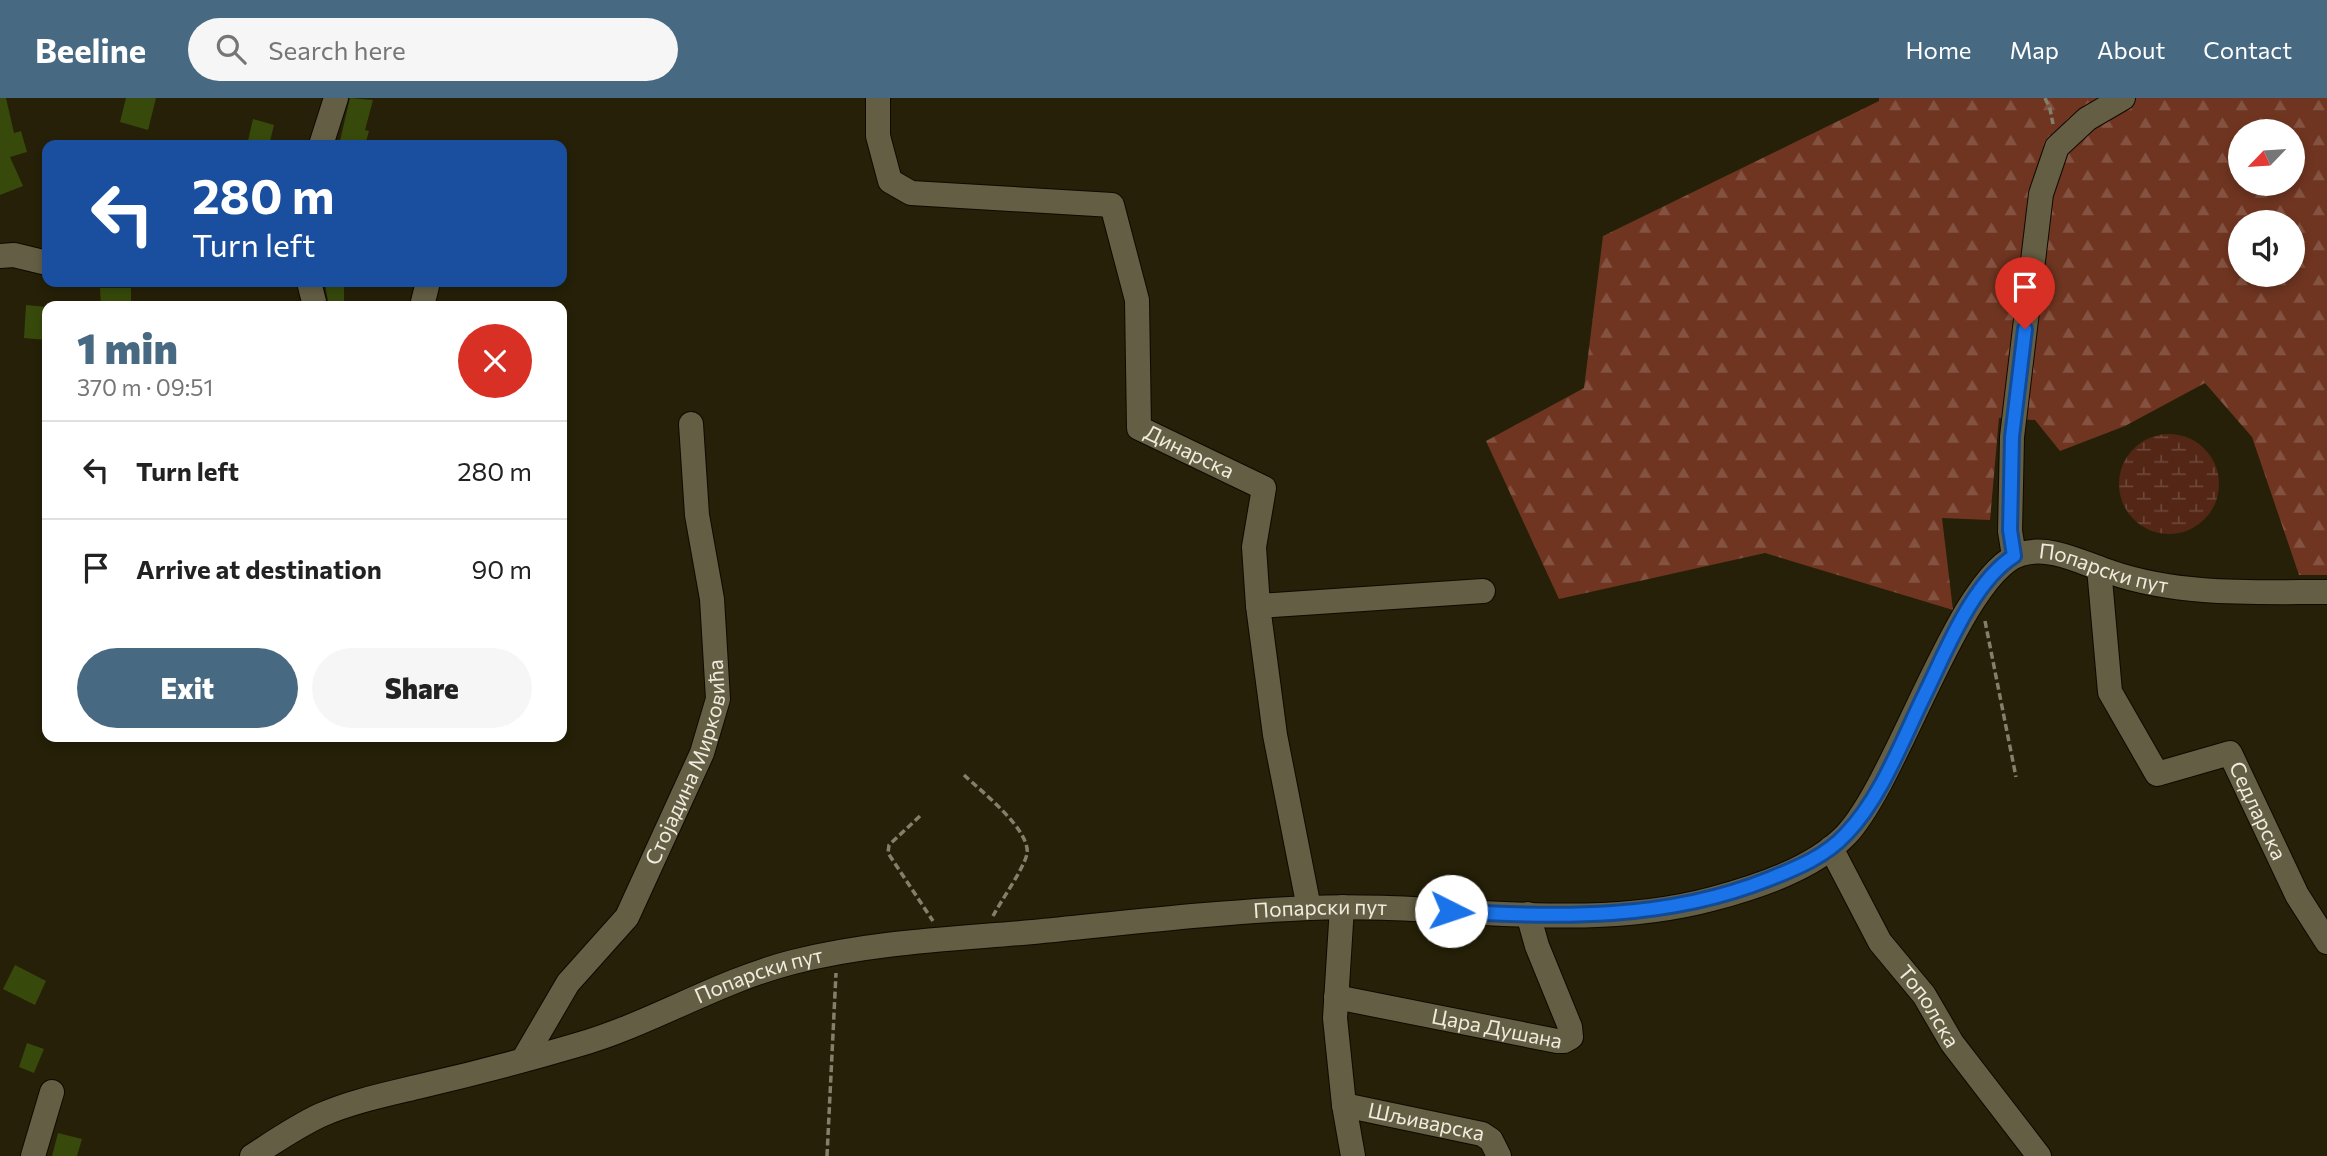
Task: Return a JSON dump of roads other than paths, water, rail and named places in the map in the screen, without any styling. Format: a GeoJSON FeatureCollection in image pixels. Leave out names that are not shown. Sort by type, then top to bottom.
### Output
{"type":"FeatureCollection","features":[{"type":"Feature","properties":{"kind":"street"},"geometry":{"type":"LineString","coordinates":[[323,140],[336,98]]}},
{"type":"Feature","properties":{"kind":"street","name":"Динарска"},"geometry":{"type":"LineString","coordinates":[[878,98],[878,136],[890,181],[911,193],[1112,205],[1137,300],[1139,428],[1264,488],[1254,547],[1258,606],[1276,745],[1309,908]]}},
{"type":"Feature","properties":{"kind":"street"},"geometry":{"type":"LineString","coordinates":[[2014,556],[2010,530],[2012,437],[2041,194],[2057,147],[2087,119],[2123,98]]}},
{"type":"Feature","properties":{"kind":"street"},"geometry":{"type":"LineString","coordinates":[[0,256],[14,255],[42,262]]}},
{"type":"Feature","properties":{"kind":"street","name":"Стојадина Мирковића"},"geometry":{"type":"LineString","coordinates":[[523,1060],[568,983],[627,917],[702,753],[718,699],[712,599],[697,515],[691,424]]}},
{"type":"Feature","properties":{"kind":"street","name":"Попарски пут"},"geometry":{"type":"LineString","coordinates":[[251,1156],[295,1129],[339,1108],[609,1035],[765,970],[837,953],[983,936],[1309,908],[1380,907],[1571,915],[1630,912],[1699,902],[1783,874],[1831,848],[1849,832],[1872,800],[1957,630],[1980,591],[1994,572],[2014,556],[2052,552],[2139,581],[2184,588],[2235,592],[2327,592]]}},
{"type":"Feature","properties":{"kind":"street","name":"Седларска"},"geometry":{"type":"LineString","coordinates":[[2099,568],[2110,692],[2157,774],[2230,753],[2297,895],[2327,942]]}},
{"type":"Feature","properties":{"kind":"street"},"geometry":{"type":"LineString","coordinates":[[1258,606],[1483,591]]}},
{"type":"Feature","properties":{"kind":"street","name":"Тополска"},"geometry":{"type":"LineString","coordinates":[[1831,848],[1880,942],[1924,995],[1952,1043],[2039,1156]]}},
{"type":"Feature","properties":{"kind":"street"},"geometry":{"type":"LineString","coordinates":[[1342,907],[1335,1018],[1344,1105],[1353,1156]]}},
{"type":"Feature","properties":{"kind":"street","name":"Цара Душана"},"geometry":{"type":"LineString","coordinates":[[1336,997],[1557,1041],[1567,1040],[1571,1037],[1570,1027],[1537,946],[1528,914]]}},
{"type":"Feature","properties":{"kind":"street"},"geometry":{"type":"LineString","coordinates":[[33,1156],[52,1092]]}},
{"type":"Feature","properties":{"kind":"street","name":"Шљиварска"},"geometry":{"type":"LineString","coordinates":[[1344,1105],[1482,1134],[1491,1140],[1499,1156]]}}]}
